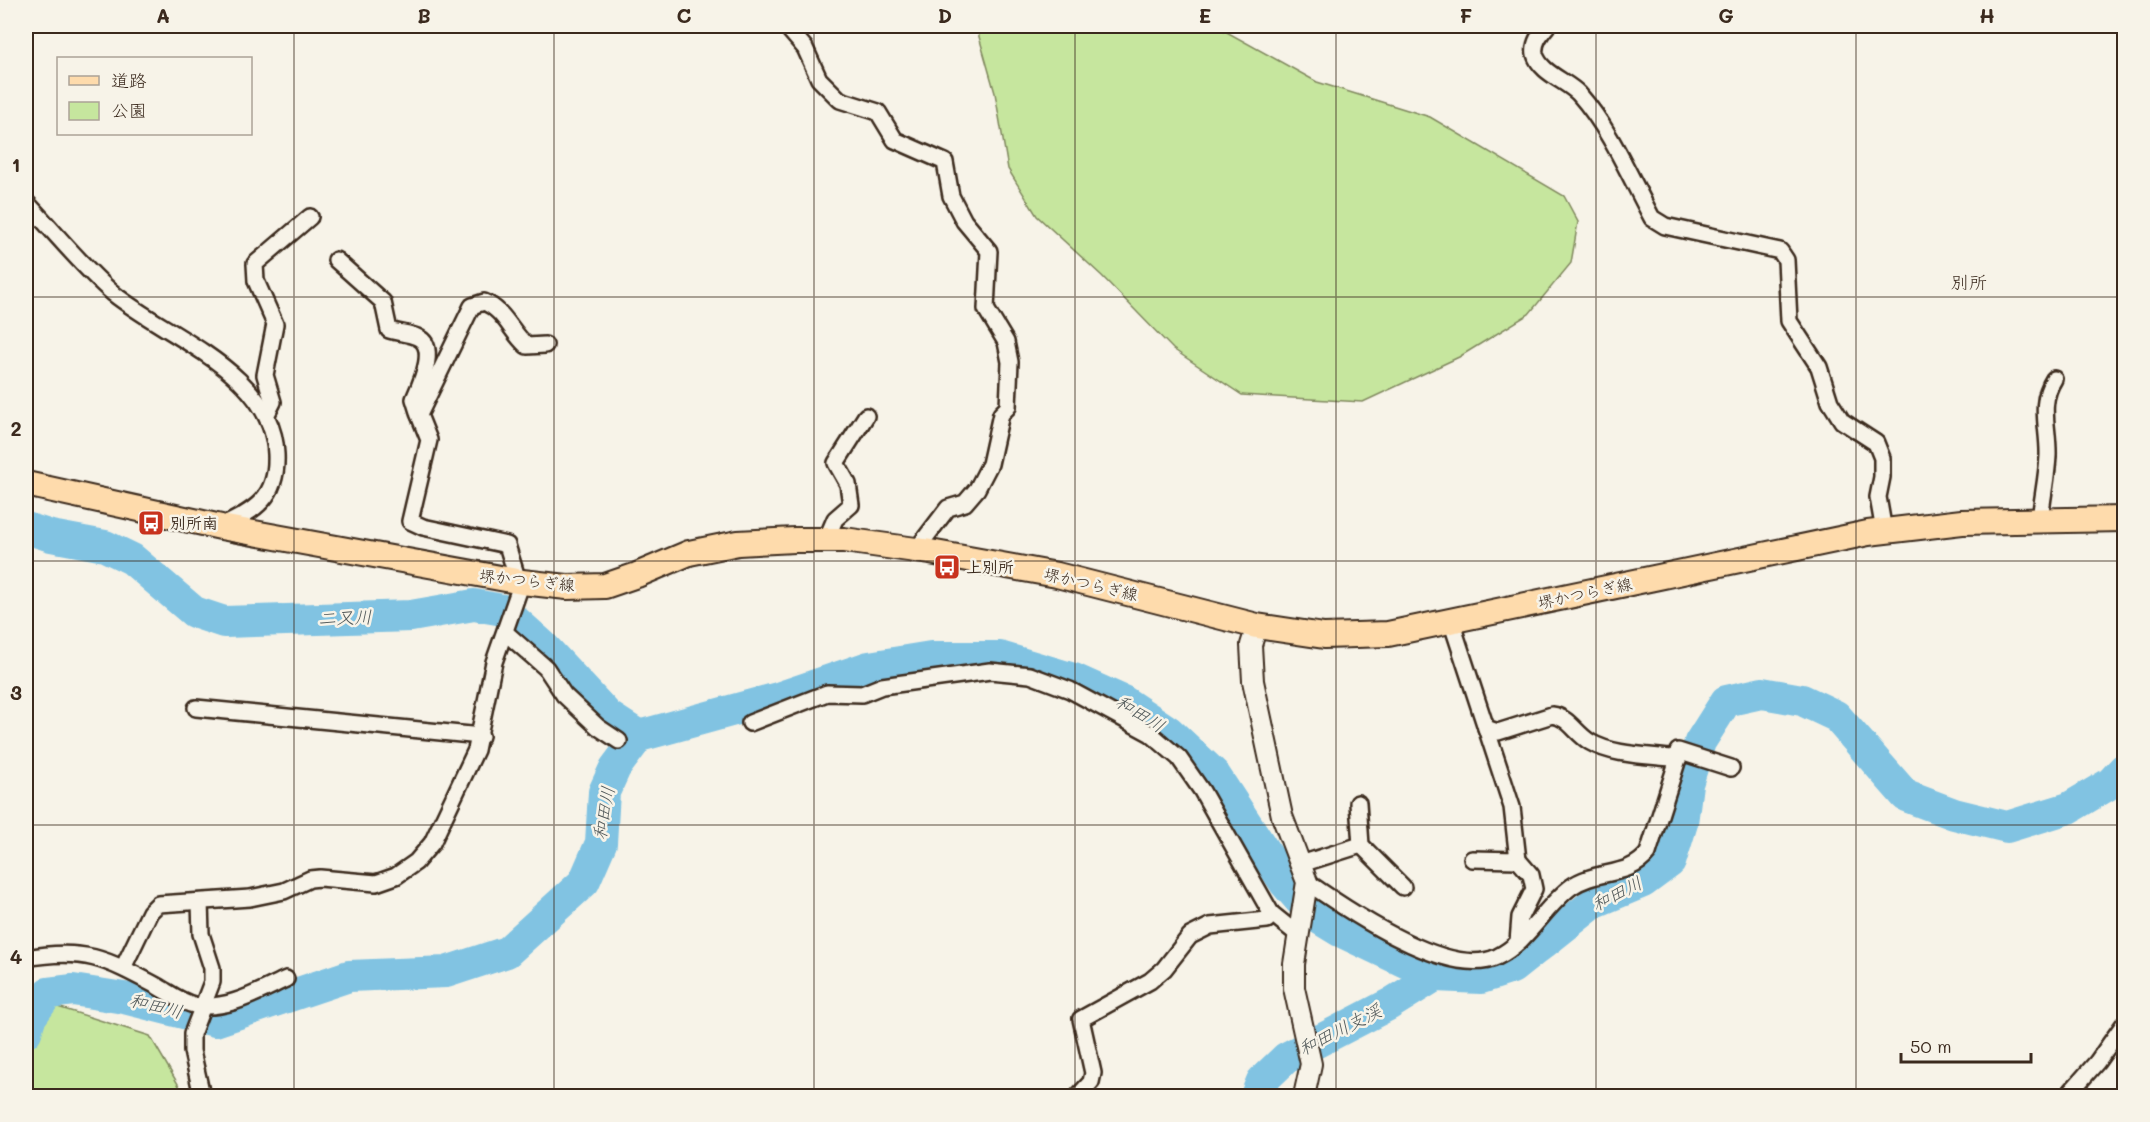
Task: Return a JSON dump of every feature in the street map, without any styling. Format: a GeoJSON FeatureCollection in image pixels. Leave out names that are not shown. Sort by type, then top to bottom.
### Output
{"type":"FeatureCollection","features":[{"type":"Feature","properties":{"kind":"main road","name":"堺かつらぎ線"},"geometry":{"type":"LineString","coordinates":[[26,484],[66,495],[221,528],[520,582],[567,587],[604,586],[638,575],[689,553],[738,543],[826,540],[916,550],[1057,575],[1257,626],[1324,636],[1388,634],[1884,531],[1962,522],[2124,519]]}},
{"type":"Feature","properties":{"kind":"street"},"geometry":{"type":"LineString","coordinates":[[786,26],[805,48],[819,79],[840,100],[878,112],[895,140],[945,162],[951,196],[964,220],[988,251],[986,309],[1006,342],[1010,362],[1008,407],[1001,414],[990,464],[977,489],[965,503],[948,508],[916,550]]}},
{"type":"Feature","properties":{"kind":"street"},"geometry":{"type":"LineString","coordinates":[[1547,26],[1538,36],[1535,53],[1539,64],[1578,92],[1594,114],[1652,218],[1665,226],[1780,251],[1786,260],[1789,321],[1819,368],[1830,402],[1842,421],[1876,443],[1882,458],[1882,477],[1878,497],[1884,531]]}},
{"type":"Feature","properties":{"kind":"street"},"geometry":{"type":"LineString","coordinates":[[26,202],[114,294],[216,363],[251,391],[267,414],[276,447],[277,474],[268,496],[242,517],[221,528]]}},
{"type":"Feature","properties":{"kind":"street"},"geometry":{"type":"LineString","coordinates":[[267,414],[273,402],[265,375],[275,324],[256,281],[255,264],[310,218]]}},
{"type":"Feature","properties":{"kind":"street"},"geometry":{"type":"LineString","coordinates":[[123,968],[150,912],[158,904],[250,898],[284,891],[309,879],[376,883],[396,876],[416,862],[432,843],[481,736],[485,699],[494,662],[506,633],[520,582],[507,545],[423,527],[410,521],[429,440],[414,399],[426,369],[426,348],[423,340],[415,335],[388,330],[383,302],[336,260]]}},
{"type":"Feature","properties":{"kind":"street"},"geometry":{"type":"LineString","coordinates":[[419,415],[472,306],[484,302],[496,307],[514,335],[527,346],[545,345]]}},
{"type":"Feature","properties":{"kind":"street"},"geometry":{"type":"LineString","coordinates":[[2040,521],[2048,454],[2044,416],[2046,391],[2054,379]]}},
{"type":"Feature","properties":{"kind":"street"},"geometry":{"type":"LineString","coordinates":[[826,540],[835,519],[851,505],[848,484],[837,463],[866,416]]}},
{"type":"Feature","properties":{"kind":"street"},"geometry":{"type":"LineString","coordinates":[[1451,621],[1512,807],[1518,860],[1531,875],[1534,889],[1520,917],[1518,942]]}},
{"type":"Feature","properties":{"kind":"street"},"geometry":{"type":"LineString","coordinates":[[1257,626],[1251,645],[1253,681],[1282,816],[1305,880],[1297,934],[1294,988],[1304,1022],[1311,1064],[1304,1096]]}},
{"type":"Feature","properties":{"kind":"street"},"geometry":{"type":"LineString","coordinates":[[506,633],[546,668],[564,695],[598,728],[619,741]]}},
{"type":"Feature","properties":{"kind":"street"},"geometry":{"type":"LineString","coordinates":[[750,723],[827,693],[862,694],[882,686],[990,671],[1030,675],[1070,690],[1150,734],[1179,758],[1203,791],[1271,913],[1297,934]]}},
{"type":"Feature","properties":{"kind":"street"},"geometry":{"type":"LineString","coordinates":[[196,708],[481,736]]}},
{"type":"Feature","properties":{"kind":"street"},"geometry":{"type":"LineString","coordinates":[[1486,728],[1498,732],[1552,715],[1561,716],[1590,742],[1612,749],[1678,759]]}},
{"type":"Feature","properties":{"kind":"street"},"geometry":{"type":"LineString","coordinates":[[1305,880],[1369,925],[1455,961],[1477,962],[1497,957],[1518,942],[1572,887],[1592,878],[1639,865],[1648,853],[1678,759],[1678,750],[1731,768]]}},
{"type":"Feature","properties":{"kind":"street"},"geometry":{"type":"LineString","coordinates":[[1358,802],[1361,845],[1402,887]]}},
{"type":"Feature","properties":{"kind":"street"},"geometry":{"type":"LineString","coordinates":[[1305,880],[1361,845]]}},
{"type":"Feature","properties":{"kind":"street"},"geometry":{"type":"LineString","coordinates":[[1472,859],[1518,860]]}},
{"type":"Feature","properties":{"kind":"street"},"geometry":{"type":"LineString","coordinates":[[200,902],[201,934],[212,968],[212,982],[192,1034],[192,1052],[202,1096]]}},
{"type":"Feature","properties":{"kind":"street"},"geometry":{"type":"LineString","coordinates":[[1078,1096],[1091,1082],[1092,1073],[1081,1019],[1150,981],[1164,969],[1190,936],[1210,926],[1267,920],[1271,913]]}},
{"type":"Feature","properties":{"kind":"street"},"geometry":{"type":"LineString","coordinates":[[26,958],[54,952],[81,953],[123,968],[193,1005],[225,1004],[286,980]]}},
{"type":"Feature","properties":{"kind":"street"},"geometry":{"type":"LineString","coordinates":[[2067,1096],[2097,1062],[2124,1024]]}},
{"type":"Feature","properties":{"kind":"green space"},"geometry":{"type":"Polygon","coordinates":[[[976,26],[1216,26],[1317,82],[1430,117],[1564,196],[1578,222],[1571,263],[1529,314],[1459,357],[1363,402],[1242,395],[1173,349],[1102,276],[1037,216],[1008,169],[995,93],[976,26]]]}},
{"type":"Feature","properties":{"kind":"green space"},"geometry":{"type":"Polygon","coordinates":[[[26,997],[150,1036],[185,1096],[26,1096],[26,997]]]}},
{"type":"Feature","properties":{"kind":"waterway","name":"二又川"},"geometry":{"type":"LineString","coordinates":[[26,528],[51,536],[105,546],[132,559],[194,612],[224,622],[411,616],[474,605],[503,610],[542,645],[608,716],[639,736]]}},
{"type":"Feature","properties":{"kind":"waterway","name":"和田川"},"geometry":{"type":"LineString","coordinates":[[26,1032],[30,1018],[48,993],[73,990],[124,998],[215,1021],[349,976],[446,972],[507,952],[584,882],[601,843],[604,792],[615,768],[639,736],[778,698],[869,667],[931,657],[1000,657],[1074,679],[1123,701],[1168,731],[1214,774],[1285,883],[1312,914],[1340,931],[1435,976],[1481,978],[1512,968],[1595,902],[1643,882],[1670,862],[1682,823],[1687,784],[1700,742],[1726,701],[1762,693],[1802,700],[1836,716],[1906,796],[1954,814],[2007,827],[2069,808],[2111,783],[2124,769]]}},
{"type":"Feature","properties":{"kind":"waterway","name":"和田川支渓"},"geometry":{"type":"LineString","coordinates":[[1256,1096],[1262,1081],[1286,1058],[1390,1004],[1435,976]]}},
{"type":"Feature","properties":{"kind":"place","name":"別所南"},"geometry":{"type":"Point","coordinates":[151,523]}},
{"type":"Feature","properties":{"kind":"place","name":"上別所"},"geometry":{"type":"Point","coordinates":[947,567]}},
{"type":"Feature","properties":{"kind":"district","name":"別所"},"geometry":{"type":"Point","coordinates":[1969,283]}}]}
